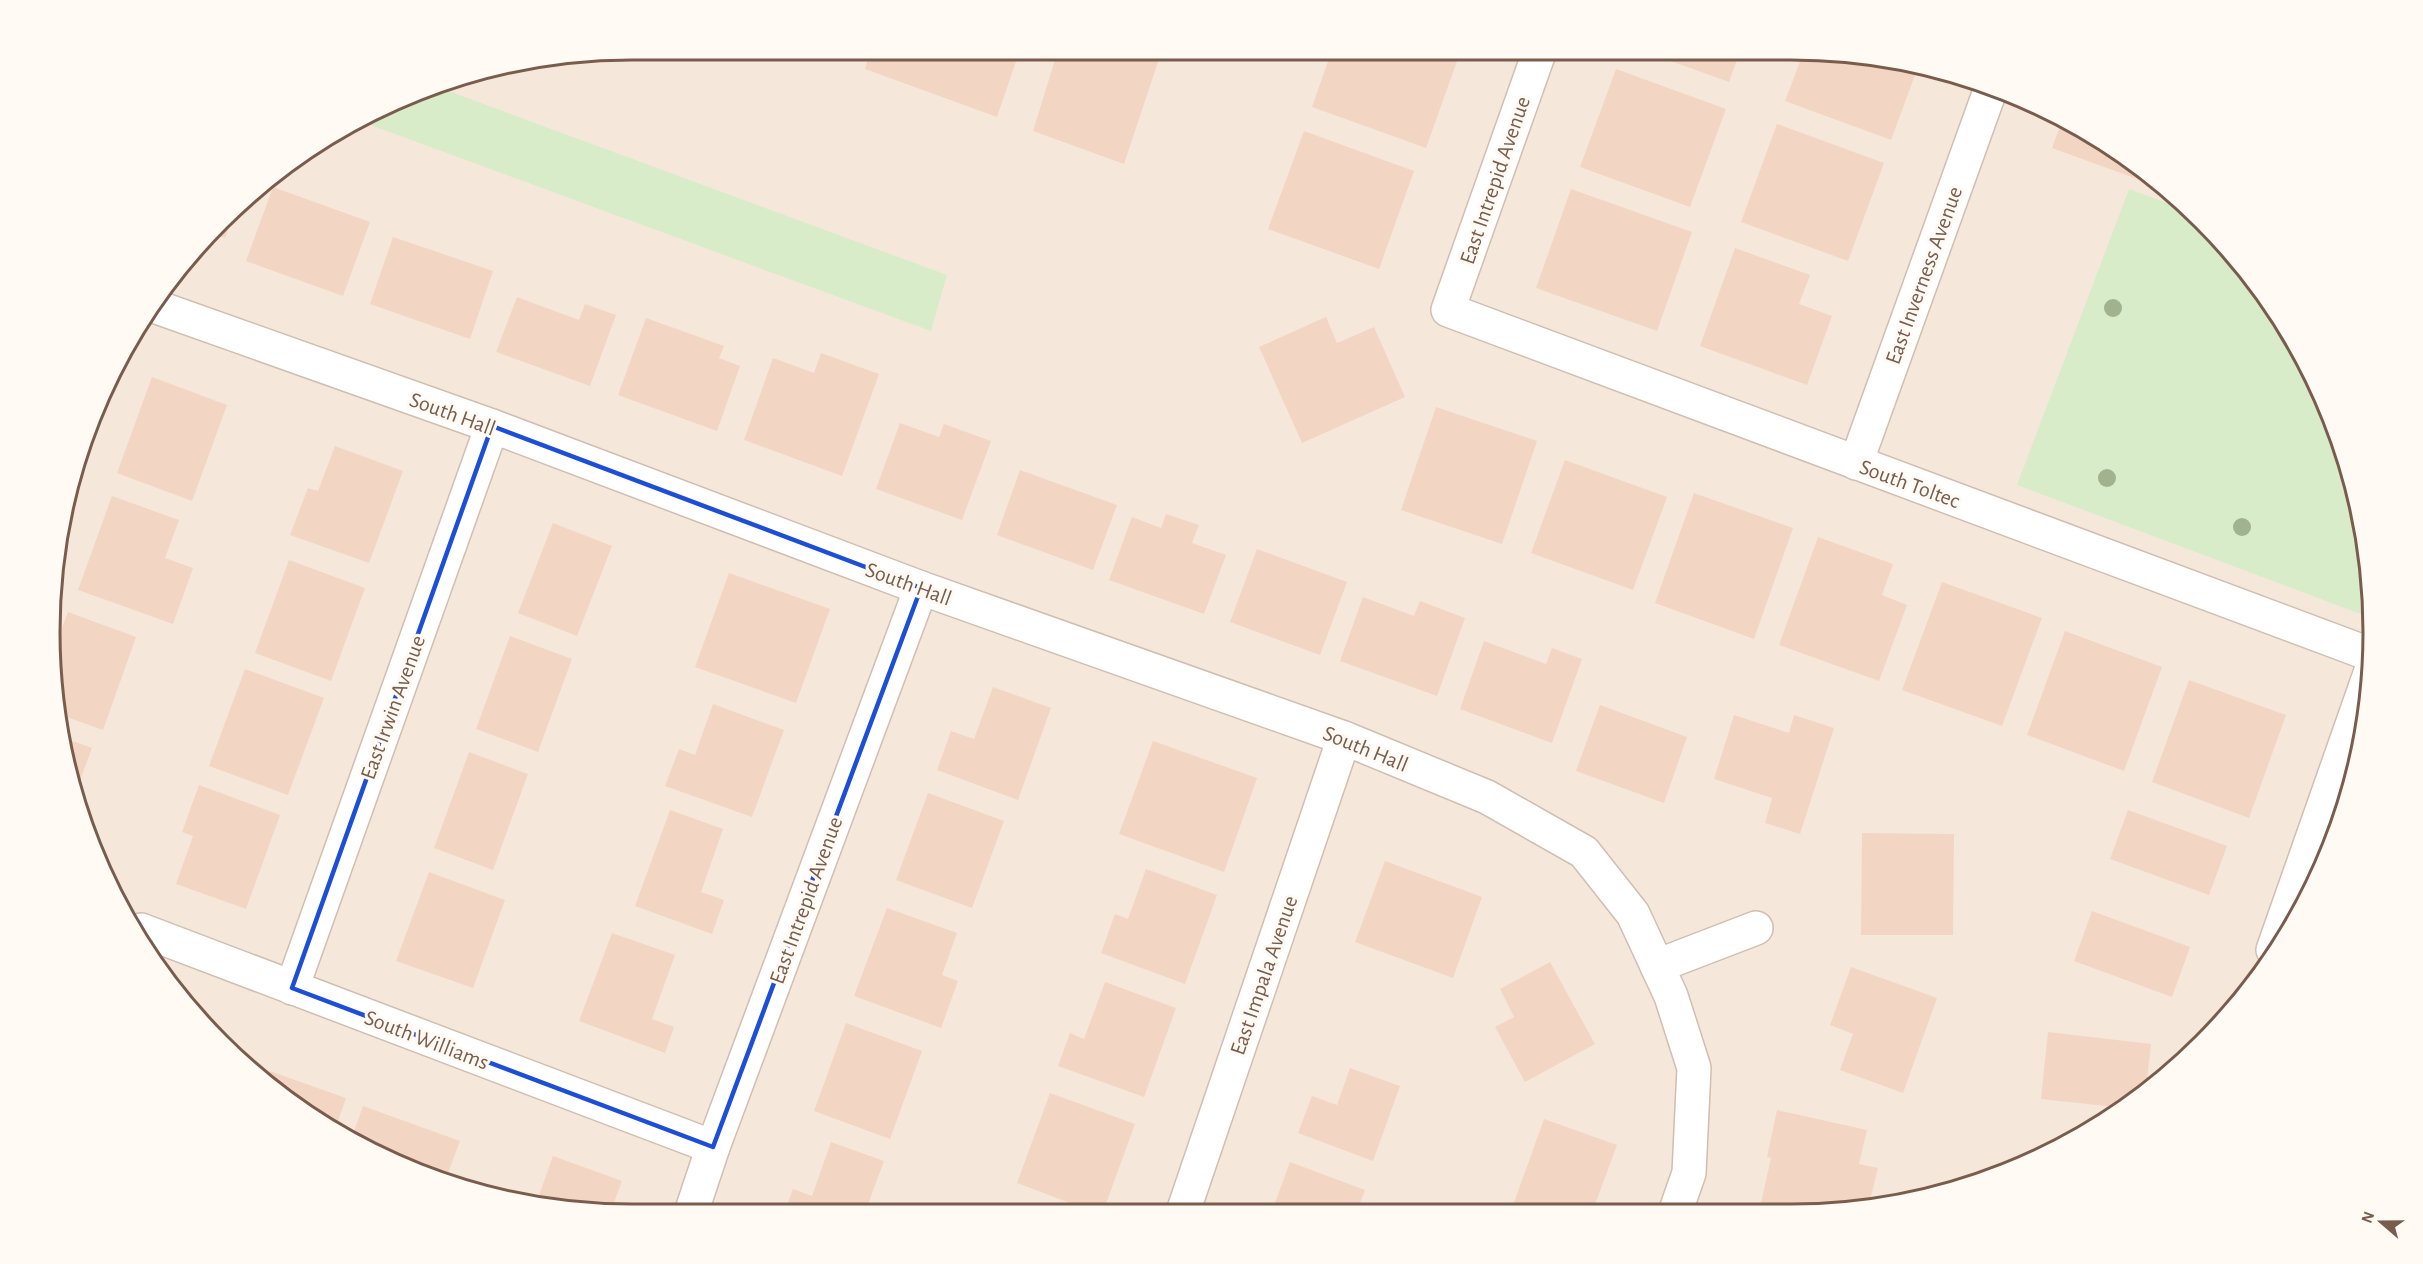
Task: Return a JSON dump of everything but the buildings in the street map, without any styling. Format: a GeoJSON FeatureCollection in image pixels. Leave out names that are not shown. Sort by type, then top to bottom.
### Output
{"type":"FeatureCollection","features":[{"type":"Feature","properties":{"kind":"street","name":"East Intrepid Avenue"},"geometry":{"type":"LineString","coordinates":[[1448,310],[1536,60]]}},
{"type":"Feature","properties":{"kind":"street","name":"East Inverness Avenue"},"geometry":{"type":"LineString","coordinates":[[1856,463],[1988,95]]}},
{"type":"Feature","properties":{"kind":"street","name":"South Hall"},"geometry":{"type":"LineString","coordinates":[[160,308],[492,426],[921,588],[1344,738],[1487,797],[1584,852],[1633,914],[1658,966]]}},
{"type":"Feature","properties":{"kind":"street","name":"South Toltec"},"geometry":{"type":"LineString","coordinates":[[1448,310],[2362,652]]}},
{"type":"Feature","properties":{"kind":"street","name":"East Irwin Avenue"},"geometry":{"type":"LineString","coordinates":[[292,988],[492,426]]}},
{"type":"Feature","properties":{"kind":"street","name":"East Intrepid Avenue"},"geometry":{"type":"LineString","coordinates":[[694,1204],[713,1147],[921,588]]}},
{"type":"Feature","properties":{"kind":"street"},"geometry":{"type":"LineString","coordinates":[[2282,925],[2358,709]]}},
{"type":"Feature","properties":{"kind":"street","name":"East Impala Avenue"},"geometry":{"type":"LineString","coordinates":[[1186,1204],[1344,738]]}},
{"type":"Feature","properties":{"kind":"street"},"geometry":{"type":"LineString","coordinates":[[1678,1204],[1689,1173],[1694,1068],[1671,996],[1658,966],[1756,928]]}},
{"type":"Feature","properties":{"kind":"street","name":"South Williams"},"geometry":{"type":"LineString","coordinates":[[145,932],[713,1147]]}},
{"type":"Feature","properties":{"kind":"highlighted area"},"geometry":{"type":"Polygon","coordinates":[[[492,426],[921,588],[713,1147],[292,988],[492,426]]]}},
{"type":"Feature","properties":{"kind":"shaded area"},"geometry":{"type":"Polygon","coordinates":[[[595,61],[1828,61],[1903,71],[1939,79],[1975,90],[2044,119],[2109,156],[2139,178],[2168,202],[2221,255],[2267,314],[2286,346],[2304,379],[2333,448],[2344,484],[2358,557],[2362,595],[2362,669],[2352,744],[2344,780],[2333,816],[2304,885],[2267,950],[2221,1009],[2168,1062],[2109,1108],[2044,1145],[1975,1174],[1939,1185],[1866,1199],[1791,1204],[595,1203],[520,1193],[484,1185],[448,1174],[379,1145],[314,1108],[255,1062],[228,1036],[202,1009],[156,950],[119,885],[90,816],[79,780],[65,707],[61,669],[61,595],[71,520],[90,448],[119,379],[137,346],[156,314],[178,284],[202,255],[255,202],[314,156],[379,119],[413,104],[484,79],[557,65],[595,61]]]}},
{"type":"Feature","properties":{"kind":"green space"},"geometry":{"type":"Polygon","coordinates":[[[447,90],[947,275],[931,331],[369,124],[447,90]]]}},
{"type":"Feature","properties":{"kind":"green space"},"geometry":{"type":"Polygon","coordinates":[[[2129,189],[2170,204],[2221,255],[2245,284],[2267,314],[2304,379],[2333,448],[2344,484],[2358,557],[2363,615],[2017,485],[2129,189]]]}}]}
